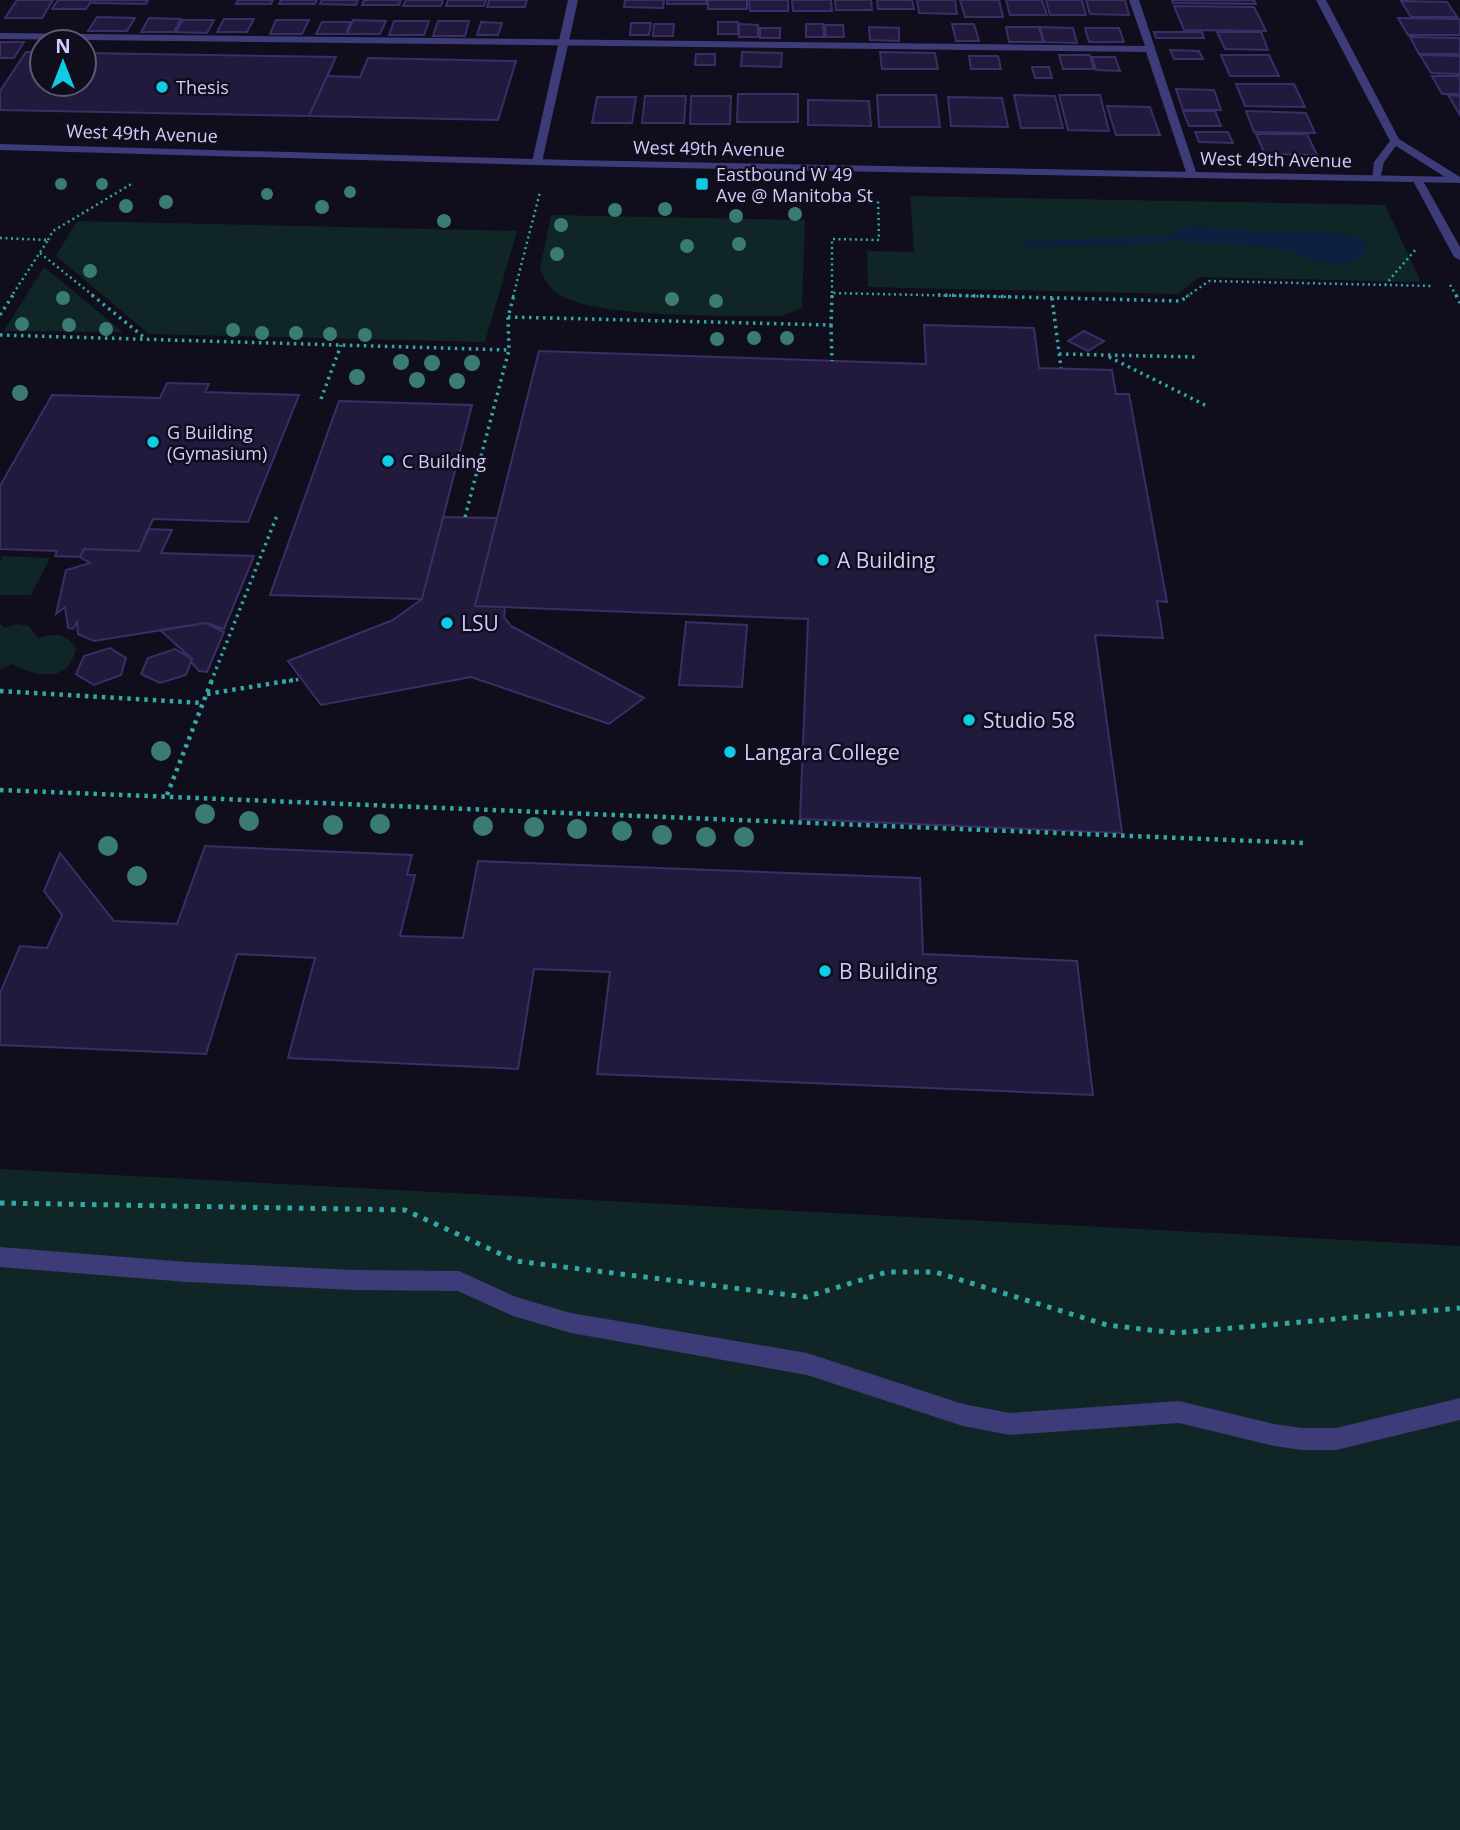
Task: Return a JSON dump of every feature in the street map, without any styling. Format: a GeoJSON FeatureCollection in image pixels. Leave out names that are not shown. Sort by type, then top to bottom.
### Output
{"type":"FeatureCollection","features":[{"type":"Feature","properties":{"kind":"street"},"geometry":{"type":"LineString","coordinates":[[537,162],[573,0]]}},
{"type":"Feature","properties":{"kind":"street"},"geometry":{"type":"LineString","coordinates":[[1134,0],[1192,175]]}},
{"type":"Feature","properties":{"kind":"street"},"geometry":{"type":"LineString","coordinates":[[1321,0],[1395,141],[1459,180]]}},
{"type":"Feature","properties":{"kind":"street"},"geometry":{"type":"LineString","coordinates":[[0,36],[1151,49]]}},
{"type":"Feature","properties":{"kind":"street"},"geometry":{"type":"LineString","coordinates":[[1376,178],[1379,162],[1395,141]]}},
{"type":"Feature","properties":{"kind":"street","name":"West 49th Avenue"},"geometry":{"type":"LineString","coordinates":[[0,146],[537,162],[1459,180]]}},
{"type":"Feature","properties":{"kind":"street"},"geometry":{"type":"LineString","coordinates":[[1417,179],[1460,257]]}},
{"type":"Feature","properties":{"kind":"street"},"geometry":{"type":"LineString","coordinates":[[0,1257],[187,1272],[354,1280],[459,1281],[513,1306],[570,1322],[807,1364],[963,1415],[1010,1424],[1179,1412],[1274,1435],[1302,1439],[1336,1439],[1460,1409]]}},
{"type":"Feature","properties":{"kind":"path"},"geometry":{"type":"LineString","coordinates":[[0,314],[54,231],[144,177]]}},
{"type":"Feature","properties":{"kind":"path"},"geometry":{"type":"LineString","coordinates":[[465,517],[509,350],[508,317],[543,181]]}},
{"type":"Feature","properties":{"kind":"path"},"geometry":{"type":"LineString","coordinates":[[832,361],[832,239],[879,240],[878,204]]}},
{"type":"Feature","properties":{"kind":"path"},"geometry":{"type":"LineString","coordinates":[[0,238],[48,240]]}},
{"type":"Feature","properties":{"kind":"path"},"geometry":{"type":"LineString","coordinates":[[1384,286],[1416,249]]}},
{"type":"Feature","properties":{"kind":"path"},"geometry":{"type":"LineString","coordinates":[[40,253],[146,339]]}},
{"type":"Feature","properties":{"kind":"path"},"geometry":{"type":"LineString","coordinates":[[832,293],[1181,301],[1209,281],[1433,286]]}},
{"type":"Feature","properties":{"kind":"path"},"geometry":{"type":"LineString","coordinates":[[1052,298],[1061,368]]}},
{"type":"Feature","properties":{"kind":"path"},"geometry":{"type":"LineString","coordinates":[[508,317],[831,325]]}},
{"type":"Feature","properties":{"kind":"path"},"geometry":{"type":"LineString","coordinates":[[0,335],[509,350]]}},
{"type":"Feature","properties":{"kind":"path"},"geometry":{"type":"LineString","coordinates":[[321,400],[341,345]]}},
{"type":"Feature","properties":{"kind":"path"},"geometry":{"type":"LineString","coordinates":[[1059,354],[1197,357]]}},
{"type":"Feature","properties":{"kind":"path"},"geometry":{"type":"LineString","coordinates":[[1105,355],[1209,407]]}},
{"type":"Feature","properties":{"kind":"path"},"geometry":{"type":"LineString","coordinates":[[167,795],[278,513]]}},
{"type":"Feature","properties":{"kind":"path"},"geometry":{"type":"LineString","coordinates":[[207,694],[301,679]]}},
{"type":"Feature","properties":{"kind":"path"},"geometry":{"type":"LineString","coordinates":[[0,691],[203,703]]}},
{"type":"Feature","properties":{"kind":"path"},"geometry":{"type":"LineString","coordinates":[[0,790],[1304,843]]}},
{"type":"Feature","properties":{"kind":"path"},"geometry":{"type":"LineString","coordinates":[[0,1203],[405,1210],[516,1261],[806,1297],[887,1272],[935,1272],[1107,1325],[1176,1333],[1460,1308]]}},
{"type":"Feature","properties":{"kind":"green space"},"geometry":{"type":"Polygon","coordinates":[[[910,196],[1385,205],[1421,282],[1199,277],[1178,294],[868,287],[867,251],[914,252],[910,196]]]}},
{"type":"Feature","properties":{"kind":"green space"},"geometry":{"type":"Polygon","coordinates":[[[551,215],[805,220],[802,308],[782,316],[662,314],[597,307],[571,300],[552,289],[540,269],[551,215]]]}},
{"type":"Feature","properties":{"kind":"green space"},"geometry":{"type":"Polygon","coordinates":[[[77,221],[517,231],[485,342],[149,334],[56,256],[77,221]]]}},
{"type":"Feature","properties":{"kind":"green space"},"geometry":{"type":"Polygon","coordinates":[[[44,267],[123,332],[4,331],[44,267]]]}},
{"type":"Feature","properties":{"kind":"green space"},"geometry":{"type":"Polygon","coordinates":[[[3,556],[50,558],[31,595],[0,595],[0,562],[3,556]]]}},
{"type":"Feature","properties":{"kind":"green space"},"geometry":{"type":"Polygon","coordinates":[[[0,624],[5,628],[17,624],[29,626],[38,638],[63,636],[76,648],[73,660],[67,668],[51,674],[32,672],[12,664],[0,670],[0,624]]]}},
{"type":"Feature","properties":{"kind":"green space"},"geometry":{"type":"Polygon","coordinates":[[[0,1169],[1460,1246],[1460,1830],[0,1830],[0,1169]]]}},
{"type":"Feature","properties":{"kind":"water"},"geometry":{"type":"Polygon","coordinates":[[[1193,226],[1342,233],[1367,240],[1363,258],[1335,265],[1270,248],[1169,239],[1171,232],[1193,226]]]}},
{"type":"Feature","properties":{"kind":"building"},"geometry":{"type":"Polygon","coordinates":[[[17,0],[53,0],[42,18],[5,18],[17,0]]]}},
{"type":"Feature","properties":{"kind":"building"},"geometry":{"type":"Polygon","coordinates":[[[58,0],[92,0],[86,9],[52,9],[58,0]]]}},
{"type":"Feature","properties":{"kind":"building"},"geometry":{"type":"Polygon","coordinates":[[[95,0],[148,0],[146,4],[93,3],[95,0]]]}},
{"type":"Feature","properties":{"kind":"building"},"geometry":{"type":"Polygon","coordinates":[[[238,0],[273,0],[271,4],[236,4],[238,0]]]}},
{"type":"Feature","properties":{"kind":"building"},"geometry":{"type":"Polygon","coordinates":[[[281,0],[317,0],[315,4],[279,4],[281,0]]]}},
{"type":"Feature","properties":{"kind":"building"},"geometry":{"type":"Polygon","coordinates":[[[322,0],[358,0],[356,5],[320,4],[322,0]]]}},
{"type":"Feature","properties":{"kind":"building"},"geometry":{"type":"Polygon","coordinates":[[[364,0],[401,0],[399,5],[362,5],[364,0]]]}},
{"type":"Feature","properties":{"kind":"building"},"geometry":{"type":"Polygon","coordinates":[[[406,0],[443,0],[441,6],[403,6],[406,0]]]}},
{"type":"Feature","properties":{"kind":"building"},"geometry":{"type":"Polygon","coordinates":[[[448,0],[486,0],[484,6],[446,6],[448,0]]]}},
{"type":"Feature","properties":{"kind":"building"},"geometry":{"type":"Polygon","coordinates":[[[489,0],[527,0],[525,7],[487,7],[489,0]]]}},
{"type":"Feature","properties":{"kind":"building"},"geometry":{"type":"Polygon","coordinates":[[[625,0],[664,0],[663,8],[624,7],[625,0]]]}},
{"type":"Feature","properties":{"kind":"building"},"geometry":{"type":"Polygon","coordinates":[[[667,0],[706,0],[706,4],[667,4],[667,0]]]}},
{"type":"Feature","properties":{"kind":"building"},"geometry":{"type":"Polygon","coordinates":[[[708,0],[747,0],[747,9],[708,9],[708,0]]]}},
{"type":"Feature","properties":{"kind":"building"},"geometry":{"type":"Polygon","coordinates":[[[749,0],[788,0],[788,11],[750,11],[749,0]]]}},
{"type":"Feature","properties":{"kind":"building"},"geometry":{"type":"Polygon","coordinates":[[[792,0],[831,0],[832,11],[793,11],[792,0]]]}},
{"type":"Feature","properties":{"kind":"building"},"geometry":{"type":"Polygon","coordinates":[[[835,0],[871,0],[872,10],[836,10],[835,0]]]}},
{"type":"Feature","properties":{"kind":"building"},"geometry":{"type":"Polygon","coordinates":[[[877,0],[912,0],[914,9],[878,9],[877,0]]]}},
{"type":"Feature","properties":{"kind":"building"},"geometry":{"type":"Polygon","coordinates":[[[917,0],[955,0],[957,14],[919,13],[917,0]]]}},
{"type":"Feature","properties":{"kind":"building"},"geometry":{"type":"Polygon","coordinates":[[[960,0],[999,0],[1003,17],[965,17],[960,0]]]}},
{"type":"Feature","properties":{"kind":"building"},"geometry":{"type":"Polygon","coordinates":[[[1006,0],[1042,0],[1047,15],[1010,15],[1006,0]]]}},
{"type":"Feature","properties":{"kind":"building"},"geometry":{"type":"Polygon","coordinates":[[[1046,0],[1082,0],[1086,15],[1050,15],[1046,0]]]}},
{"type":"Feature","properties":{"kind":"building"},"geometry":{"type":"Polygon","coordinates":[[[1086,0],[1125,0],[1129,15],[1090,14],[1086,0]]]}},
{"type":"Feature","properties":{"kind":"building"},"geometry":{"type":"Polygon","coordinates":[[[1172,0],[1254,0],[1256,4],[1173,3],[1172,0]]]}},
{"type":"Feature","properties":{"kind":"building"},"geometry":{"type":"Polygon","coordinates":[[[1401,1],[1447,2],[1457,17],[1411,17],[1401,1]]]}},
{"type":"Feature","properties":{"kind":"building"},"geometry":{"type":"Polygon","coordinates":[[[1174,6],[1254,7],[1266,31],[1184,30],[1174,6]]]}},
{"type":"Feature","properties":{"kind":"building"},"geometry":{"type":"Polygon","coordinates":[[[97,17],[135,18],[127,31],[98,31],[98,28],[90,28],[97,17]]]}},
{"type":"Feature","properties":{"kind":"building"},"geometry":{"type":"Polygon","coordinates":[[[149,18],[181,19],[174,32],[141,32],[149,18]]]}},
{"type":"Feature","properties":{"kind":"building"},"geometry":{"type":"Polygon","coordinates":[[[1398,18],[1460,19],[1460,35],[1408,35],[1398,18]]]}},
{"type":"Feature","properties":{"kind":"building"},"geometry":{"type":"Polygon","coordinates":[[[224,19],[254,19],[247,32],[217,32],[224,19]]]}},
{"type":"Feature","properties":{"kind":"building"},"geometry":{"type":"Polygon","coordinates":[[[183,20],[214,20],[207,33],[176,32],[183,20]]]}},
{"type":"Feature","properties":{"kind":"building"},"geometry":{"type":"Polygon","coordinates":[[[276,20],[309,20],[302,34],[270,34],[276,20]]]}},
{"type":"Feature","properties":{"kind":"building"},"geometry":{"type":"Polygon","coordinates":[[[353,20],[386,21],[380,34],[347,34],[353,20]]]}},
{"type":"Feature","properties":{"kind":"building"},"geometry":{"type":"Polygon","coordinates":[[[394,21],[429,21],[424,35],[389,35],[394,21]]]}},
{"type":"Feature","properties":{"kind":"building"},"geometry":{"type":"Polygon","coordinates":[[[438,21],[469,21],[465,36],[433,36],[438,21]]]}},
{"type":"Feature","properties":{"kind":"building"},"geometry":{"type":"Polygon","coordinates":[[[322,22],[351,22],[346,34],[316,34],[322,22]]]}},
{"type":"Feature","properties":{"kind":"building"},"geometry":{"type":"Polygon","coordinates":[[[481,22],[502,23],[498,35],[477,35],[481,22]]]}},
{"type":"Feature","properties":{"kind":"building"},"geometry":{"type":"Polygon","coordinates":[[[718,22],[738,22],[738,34],[718,34],[718,22]]]}},
{"type":"Feature","properties":{"kind":"building"},"geometry":{"type":"Polygon","coordinates":[[[631,23],[651,23],[649,35],[630,35],[631,23]]]}},
{"type":"Feature","properties":{"kind":"building"},"geometry":{"type":"Polygon","coordinates":[[[654,24],[674,24],[673,36],[653,36],[654,24]]]}},
{"type":"Feature","properties":{"kind":"building"},"geometry":{"type":"Polygon","coordinates":[[[739,24],[758,25],[758,37],[739,37],[739,24]]]}},
{"type":"Feature","properties":{"kind":"building"},"geometry":{"type":"Polygon","coordinates":[[[806,24],[823,24],[824,37],[806,37],[806,24]]]}},
{"type":"Feature","properties":{"kind":"building"},"geometry":{"type":"Polygon","coordinates":[[[952,24],[974,24],[979,41],[956,41],[952,24]]]}},
{"type":"Feature","properties":{"kind":"building"},"geometry":{"type":"Polygon","coordinates":[[[825,25],[843,25],[844,37],[826,37],[825,25]]]}},
{"type":"Feature","properties":{"kind":"building"},"geometry":{"type":"Polygon","coordinates":[[[869,27],[899,28],[899,41],[870,40],[869,27]]]}},
{"type":"Feature","properties":{"kind":"building"},"geometry":{"type":"Polygon","coordinates":[[[1006,27],[1039,27],[1043,42],[1009,42],[1006,27]]]}},
{"type":"Feature","properties":{"kind":"building"},"geometry":{"type":"Polygon","coordinates":[[[1040,27],[1073,28],[1077,43],[1044,42],[1040,27]]]}},
{"type":"Feature","properties":{"kind":"building"},"geometry":{"type":"Polygon","coordinates":[[[760,28],[780,28],[780,38],[760,38],[760,28]]]}},
{"type":"Feature","properties":{"kind":"building"},"geometry":{"type":"Polygon","coordinates":[[[1085,28],[1119,28],[1124,42],[1089,42],[1085,28]]]}},
{"type":"Feature","properties":{"kind":"building"},"geometry":{"type":"Polygon","coordinates":[[[1154,32],[1202,32],[1204,38],[1156,38],[1154,32]]]}},
{"type":"Feature","properties":{"kind":"building"},"geometry":{"type":"Polygon","coordinates":[[[1217,32],[1261,32],[1268,50],[1225,49],[1217,32]]]}},
{"type":"Feature","properties":{"kind":"building"},"geometry":{"type":"Polygon","coordinates":[[[1410,37],[1460,38],[1460,54],[1419,54],[1410,37]]]}},
{"type":"Feature","properties":{"kind":"building"},"geometry":{"type":"Polygon","coordinates":[[[0,42],[24,42],[14,58],[0,58],[0,42]]]}},
{"type":"Feature","properties":{"kind":"building"},"geometry":{"type":"Polygon","coordinates":[[[1170,50],[1199,51],[1203,59],[1174,59],[1170,50]]]}},
{"type":"Feature","properties":{"kind":"building","name":"Thesis"},"geometry":{"type":"Polygon","coordinates":[[[26,52],[28,98],[98,98],[98,53],[336,57],[309,116],[0,110],[0,91],[26,52]]]}},
{"type":"Feature","properties":{"kind":"building"},"geometry":{"type":"Polygon","coordinates":[[[742,52],[782,53],[781,67],[741,66],[742,52]]]}},
{"type":"Feature","properties":{"kind":"building"},"geometry":{"type":"Polygon","coordinates":[[[880,52],[935,53],[938,69],[882,69],[880,52]]]}},
{"type":"Feature","properties":{"kind":"building"},"geometry":{"type":"Polygon","coordinates":[[[696,54],[715,54],[715,65],[695,65],[696,54]]]}},
{"type":"Feature","properties":{"kind":"building"},"geometry":{"type":"Polygon","coordinates":[[[1059,55],[1090,55],[1094,69],[1063,69],[1059,55]]]}},
{"type":"Feature","properties":{"kind":"building"},"geometry":{"type":"Polygon","coordinates":[[[1221,55],[1269,55],[1279,76],[1230,76],[1221,55]]]}},
{"type":"Feature","properties":{"kind":"building"},"geometry":{"type":"Polygon","coordinates":[[[1420,55],[1460,56],[1460,74],[1431,73],[1420,55]]]}},
{"type":"Feature","properties":{"kind":"building"},"geometry":{"type":"Polygon","coordinates":[[[969,56],[998,56],[1001,69],[971,69],[969,56]]]}},
{"type":"Feature","properties":{"kind":"building"},"geometry":{"type":"Polygon","coordinates":[[[1092,57],[1115,57],[1120,71],[1096,70],[1092,57]]]}},
{"type":"Feature","properties":{"kind":"building"},"geometry":{"type":"Polygon","coordinates":[[[368,58],[516,61],[498,120],[309,116],[327,76],[360,77],[368,58]]]}},
{"type":"Feature","properties":{"kind":"building"},"geometry":{"type":"Polygon","coordinates":[[[1032,67],[1049,67],[1052,78],[1035,78],[1032,67]]]}},
{"type":"Feature","properties":{"kind":"building"},"geometry":{"type":"Polygon","coordinates":[[[1432,76],[1460,76],[1460,94],[1442,94],[1432,76]]]}},
{"type":"Feature","properties":{"kind":"building"},"geometry":{"type":"Polygon","coordinates":[[[1236,84],[1294,84],[1305,107],[1245,106],[1236,84]]]}},
{"type":"Feature","properties":{"kind":"building"},"geometry":{"type":"Polygon","coordinates":[[[1176,89],[1214,90],[1221,110],[1183,110],[1176,89]]]}},
{"type":"Feature","properties":{"kind":"building"},"geometry":{"type":"Polygon","coordinates":[[[738,94],[798,94],[798,122],[737,122],[738,94]]]}},
{"type":"Feature","properties":{"kind":"building"},"geometry":{"type":"Polygon","coordinates":[[[877,95],[936,95],[940,127],[879,127],[877,95]]]}},
{"type":"Feature","properties":{"kind":"building"},"geometry":{"type":"Polygon","coordinates":[[[1014,95],[1055,96],[1063,128],[1021,128],[1014,95]]]}},
{"type":"Feature","properties":{"kind":"building"},"geometry":{"type":"Polygon","coordinates":[[[1059,95],[1100,95],[1109,131],[1068,130],[1059,95]]]}},
{"type":"Feature","properties":{"kind":"building"},"geometry":{"type":"Polygon","coordinates":[[[1448,95],[1460,96],[1460,115],[1448,95]]]}},
{"type":"Feature","properties":{"kind":"building"},"geometry":{"type":"Polygon","coordinates":[[[645,96],[686,96],[684,123],[642,123],[645,96]]]}},
{"type":"Feature","properties":{"kind":"building"},"geometry":{"type":"Polygon","coordinates":[[[691,96],[731,96],[730,124],[690,124],[691,96]]]}},
{"type":"Feature","properties":{"kind":"building"},"geometry":{"type":"Polygon","coordinates":[[[597,97],[636,97],[632,123],[592,123],[597,97]]]}},
{"type":"Feature","properties":{"kind":"building"},"geometry":{"type":"Polygon","coordinates":[[[948,97],[1002,98],[1008,127],[951,126],[948,97]]]}},
{"type":"Feature","properties":{"kind":"building"},"geometry":{"type":"Polygon","coordinates":[[[808,100],[869,101],[871,126],[808,125],[808,100]]]}},
{"type":"Feature","properties":{"kind":"building"},"geometry":{"type":"Polygon","coordinates":[[[1107,106],[1150,107],[1160,135],[1116,135],[1107,106]]]}},
{"type":"Feature","properties":{"kind":"building"},"geometry":{"type":"Polygon","coordinates":[[[1183,111],[1215,111],[1221,126],[1189,126],[1183,111]]]}},
{"type":"Feature","properties":{"kind":"building"},"geometry":{"type":"Polygon","coordinates":[[[1246,111],[1306,113],[1315,133],[1254,132],[1246,111]]]}},
{"type":"Feature","properties":{"kind":"building"},"geometry":{"type":"Polygon","coordinates":[[[1195,132],[1228,132],[1233,143],[1199,142],[1195,132]]]}},
{"type":"Feature","properties":{"kind":"building"},"geometry":{"type":"Polygon","coordinates":[[[1256,134],[1307,134],[1317,155],[1265,154],[1256,134]]]}},
{"type":"Feature","properties":{"kind":"building","name":"A Building"},"geometry":{"type":"Polygon","coordinates":[[[924,325],[1034,328],[1039,368],[1112,370],[1116,394],[1129,394],[1167,602],[1157,601],[1163,638],[1095,635],[1122,833],[800,819],[808,619],[475,606],[539,351],[926,364],[924,325]]]}},
{"type":"Feature","properties":{"kind":"building"},"geometry":{"type":"Polygon","coordinates":[[[1084,331],[1104,341],[1088,351],[1068,341],[1084,331]]]}},
{"type":"Feature","properties":{"kind":"building","name":"G Building (Gymasium)"},"geometry":{"type":"Polygon","coordinates":[[[167,383],[209,384],[205,392],[299,395],[248,522],[153,519],[139,551],[84,549],[80,557],[55,556],[57,551],[0,549],[0,486],[52,395],[160,398],[167,383]]]}},
{"type":"Feature","properties":{"kind":"building","name":"C Building"},"geometry":{"type":"Polygon","coordinates":[[[339,401],[472,405],[422,599],[270,595],[339,401]]]}},
{"type":"Feature","properties":{"kind":"building","name":"LSU"},"geometry":{"type":"Polygon","coordinates":[[[443,517],[497,518],[475,606],[505,607],[504,617],[511,626],[644,698],[609,724],[471,677],[321,705],[288,661],[393,620],[422,599],[443,517]]]}},
{"type":"Feature","properties":{"kind":"building"},"geometry":{"type":"Polygon","coordinates":[[[148,529],[172,530],[161,553],[254,556],[224,629],[206,623],[94,641],[78,634],[77,622],[73,629],[68,628],[65,607],[56,614],[66,570],[90,563],[80,557],[84,549],[139,551],[148,529]]]}},
{"type":"Feature","properties":{"kind":"building"},"geometry":{"type":"Polygon","coordinates":[[[686,622],[747,625],[742,687],[679,685],[686,622]]]}},
{"type":"Feature","properties":{"kind":"building"},"geometry":{"type":"Polygon","coordinates":[[[206,623],[224,632],[207,672],[199,671],[191,662],[192,659],[160,630],[206,623]]]}},
{"type":"Feature","properties":{"kind":"building"},"geometry":{"type":"Polygon","coordinates":[[[110,648],[126,658],[121,675],[94,685],[76,674],[84,656],[110,648]]]}},
{"type":"Feature","properties":{"kind":"building"},"geometry":{"type":"Polygon","coordinates":[[[175,649],[192,659],[186,675],[160,683],[141,674],[148,658],[175,649]]]}},
{"type":"Feature","properties":{"kind":"building","name":"B Building"},"geometry":{"type":"Polygon","coordinates":[[[205,846],[412,855],[407,875],[415,875],[400,936],[463,938],[478,861],[920,878],[923,954],[1077,961],[1093,1095],[597,1074],[610,972],[534,969],[518,1069],[288,1058],[315,958],[237,954],[206,1054],[0,1045],[0,993],[20,946],[47,948],[62,915],[44,891],[60,853],[114,921],[177,924],[205,846]]]}},
{"type":"Feature","properties":{"kind":"waterway"},"geometry":{"type":"LineString","coordinates":[[1027,244],[1169,239]]}},
{"type":"Feature","properties":{"kind":"place","name":"Thesis"},"geometry":{"type":"Point","coordinates":[162,87]}},
{"type":"Feature","properties":{"kind":"place","name":"Eastbound W 49 Ave @ Manitoba St"},"geometry":{"type":"Point","coordinates":[702,184]}},
{"type":"Feature","properties":{"kind":"place","name":"G Building (Gymasium)"},"geometry":{"type":"Point","coordinates":[153,442]}},
{"type":"Feature","properties":{"kind":"place","name":"C Building"},"geometry":{"type":"Point","coordinates":[388,461]}},
{"type":"Feature","properties":{"kind":"place","name":"A Building"},"geometry":{"type":"Point","coordinates":[823,560]}},
{"type":"Feature","properties":{"kind":"place","name":"LSU"},"geometry":{"type":"Point","coordinates":[447,623]}},
{"type":"Feature","properties":{"kind":"place","name":"Studio 58"},"geometry":{"type":"Point","coordinates":[969,720]}},
{"type":"Feature","properties":{"kind":"place","name":"Langara College"},"geometry":{"type":"Point","coordinates":[730,752]}},
{"type":"Feature","properties":{"kind":"place","name":"B Building"},"geometry":{"type":"Point","coordinates":[825,971]}}]}
